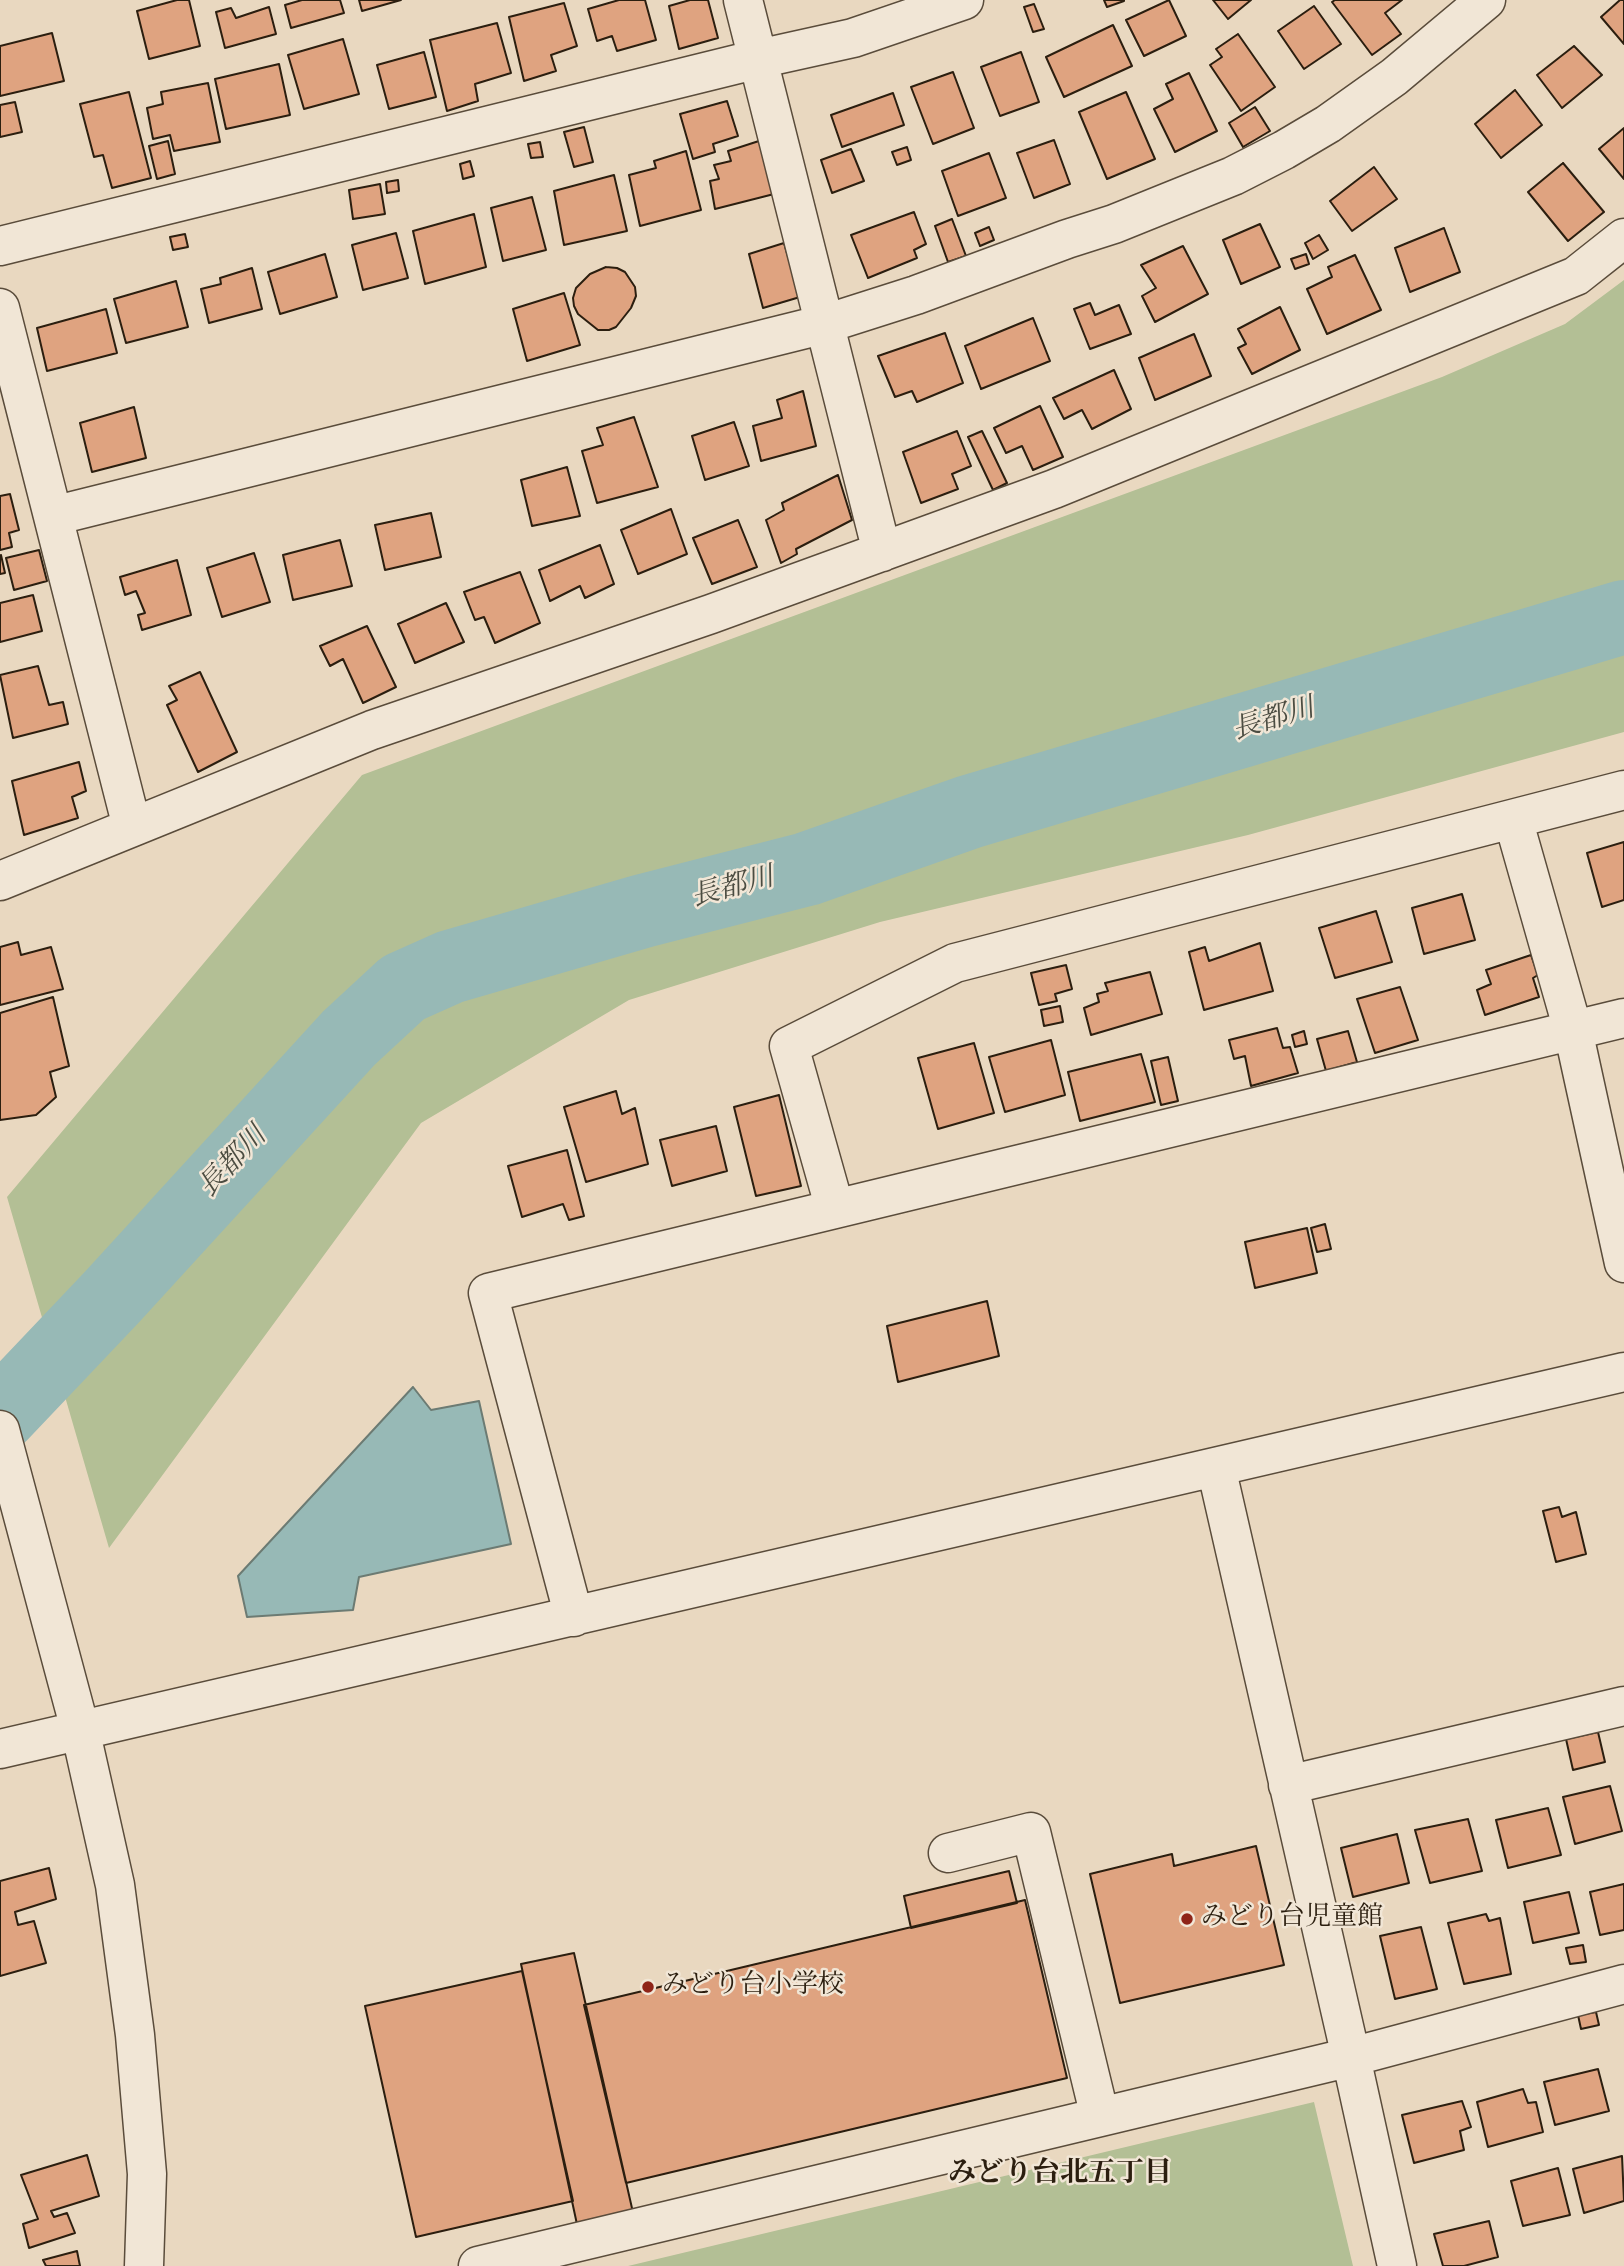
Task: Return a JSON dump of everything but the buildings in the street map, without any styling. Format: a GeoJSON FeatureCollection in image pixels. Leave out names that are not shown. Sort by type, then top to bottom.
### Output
{"type":"FeatureCollection","features":[{"type":"Feature","properties":{"kind":"street"},"geometry":{"type":"LineString","coordinates":[[743,0],[882,552]]}},
{"type":"Feature","properties":{"kind":"street"},"geometry":{"type":"LineString","coordinates":[[0,246],[758,59],[853,38],[964,0]]}},
{"type":"Feature","properties":{"kind":"street"},"geometry":{"type":"LineString","coordinates":[[53,516],[825,324],[916,295],[1114,224],[1233,176],[1284,150],[1362,101],[1486,0]]}},
{"type":"Feature","properties":{"kind":"street"},"geometry":{"type":"LineString","coordinates":[[0,881],[372,730],[711,614],[1054,489],[1576,276],[1624,238]]}},
{"type":"Feature","properties":{"kind":"street"},"geometry":{"type":"LineString","coordinates":[[0,308],[132,827]]}},
{"type":"Feature","properties":{"kind":"street"},"geometry":{"type":"LineString","coordinates":[[835,1209],[789,1046],[955,963],[1624,790]]}},
{"type":"Feature","properties":{"kind":"street"},"geometry":{"type":"LineString","coordinates":[[1513,819],[1573,1030],[1624,1263]]}},
{"type":"Feature","properties":{"kind":"street"},"geometry":{"type":"LineString","coordinates":[[574,1617],[488,1293],[1624,1018]]}},
{"type":"Feature","properties":{"kind":"street"},"geometry":{"type":"LineString","coordinates":[[0,1749],[1624,1372]]}},
{"type":"Feature","properties":{"kind":"street"},"geometry":{"type":"LineString","coordinates":[[0,1430],[80,1729],[115,1885],[135,2035],[147,2174],[144,2266]]}},
{"type":"Feature","properties":{"kind":"street"},"geometry":{"type":"LineString","coordinates":[[1216,1467],[1352,2057],[1397,2266]]}},
{"type":"Feature","properties":{"kind":"street"},"geometry":{"type":"LineString","coordinates":[[1288,1785],[1624,1706]]}},
{"type":"Feature","properties":{"kind":"street"},"geometry":{"type":"LineString","coordinates":[[948,1853],[1031,1832],[1100,2117]]}},
{"type":"Feature","properties":{"kind":"street"},"geometry":{"type":"LineString","coordinates":[[478,2266],[1352,2057],[1624,1984]]}},
{"type":"Feature","properties":{"kind":"green space"},"geometry":{"type":"Polygon","coordinates":[[[1624,280],[1624,732],[1248,835],[880,922],[629,1000],[421,1123],[109,1548],[7,1197],[362,775],[1442,377],[1565,324],[1624,280]]]}},
{"type":"Feature","properties":{"kind":"green space"},"geometry":{"type":"Polygon","coordinates":[[[1314,2102],[1353,2266],[628,2266],[1314,2102]]]}},
{"type":"Feature","properties":{"kind":"water"},"geometry":{"type":"Polygon","coordinates":[[[413,1387],[431,1410],[479,1401],[511,1544],[359,1577],[353,1610],[247,1617],[238,1576],[413,1387]]]}},
{"type":"Feature","properties":{"kind":"waterway","name":"長都川"},"geometry":{"type":"LineString","coordinates":[[0,1415],[349,1038],[403,988],[450,967],[643,911],[807,869],[969,812],[1624,617]]}},
{"type":"Feature","properties":{"kind":"place","name":"みどり台児童館"},"geometry":{"type":"Point","coordinates":[1187,1919]}},
{"type":"Feature","properties":{"kind":"place","name":"みどり台小学校"},"geometry":{"type":"Point","coordinates":[648,1987]}},
{"type":"Feature","properties":{"kind":"district","name":"みどり台北五丁目"},"geometry":{"type":"Point","coordinates":[1060,2175]}}]}
